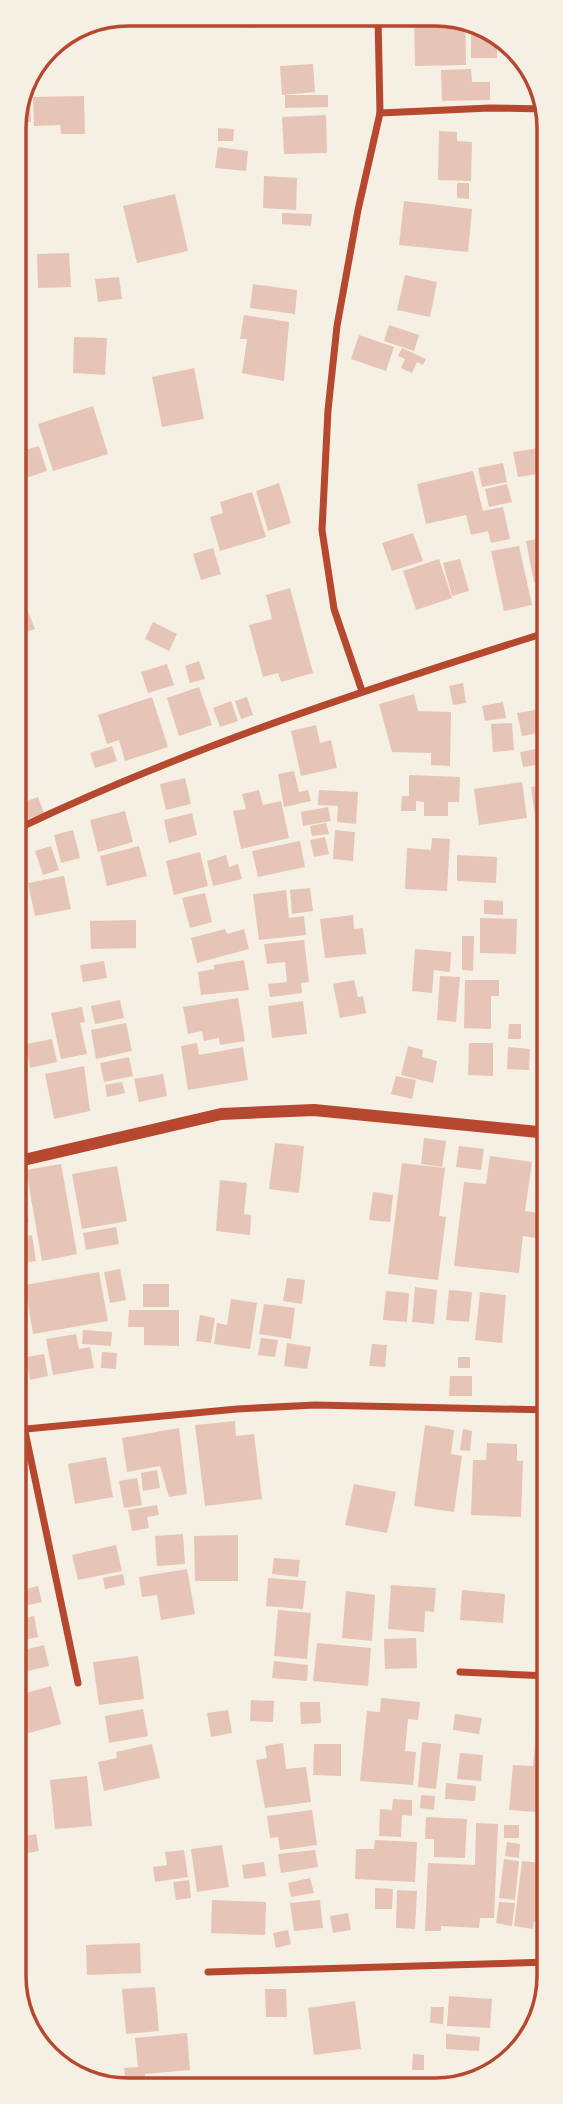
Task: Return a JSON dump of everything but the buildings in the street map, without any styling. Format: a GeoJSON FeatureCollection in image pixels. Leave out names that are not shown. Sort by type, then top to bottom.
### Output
{"type":"FeatureCollection","features":[{"type":"Feature","properties":{"kind":"street"},"geometry":{"type":"LineString","coordinates":[[362,691],[334,609],[321,530],[328,410],[337,326],[380,113],[378,26]]}},
{"type":"Feature","properties":{"kind":"street"},"geometry":{"type":"LineString","coordinates":[[380,113],[535,109]]}},
{"type":"Feature","properties":{"kind":"street"},"geometry":{"type":"LineString","coordinates":[[26,825],[107,786],[362,691],[537,635]]}},
{"type":"Feature","properties":{"kind":"street"},"geometry":{"type":"LineString","coordinates":[[26,1159],[220,1114],[314,1110],[537,1132]]}},
{"type":"Feature","properties":{"kind":"street"},"geometry":{"type":"LineString","coordinates":[[78,1683],[26,1429],[237,1409],[315,1405],[537,1410]]}},
{"type":"Feature","properties":{"kind":"street"},"geometry":{"type":"LineString","coordinates":[[460,1672],[537,1675]]}},
{"type":"Feature","properties":{"kind":"street"},"geometry":{"type":"LineString","coordinates":[[208,1972],[537,1962]]}}]}
